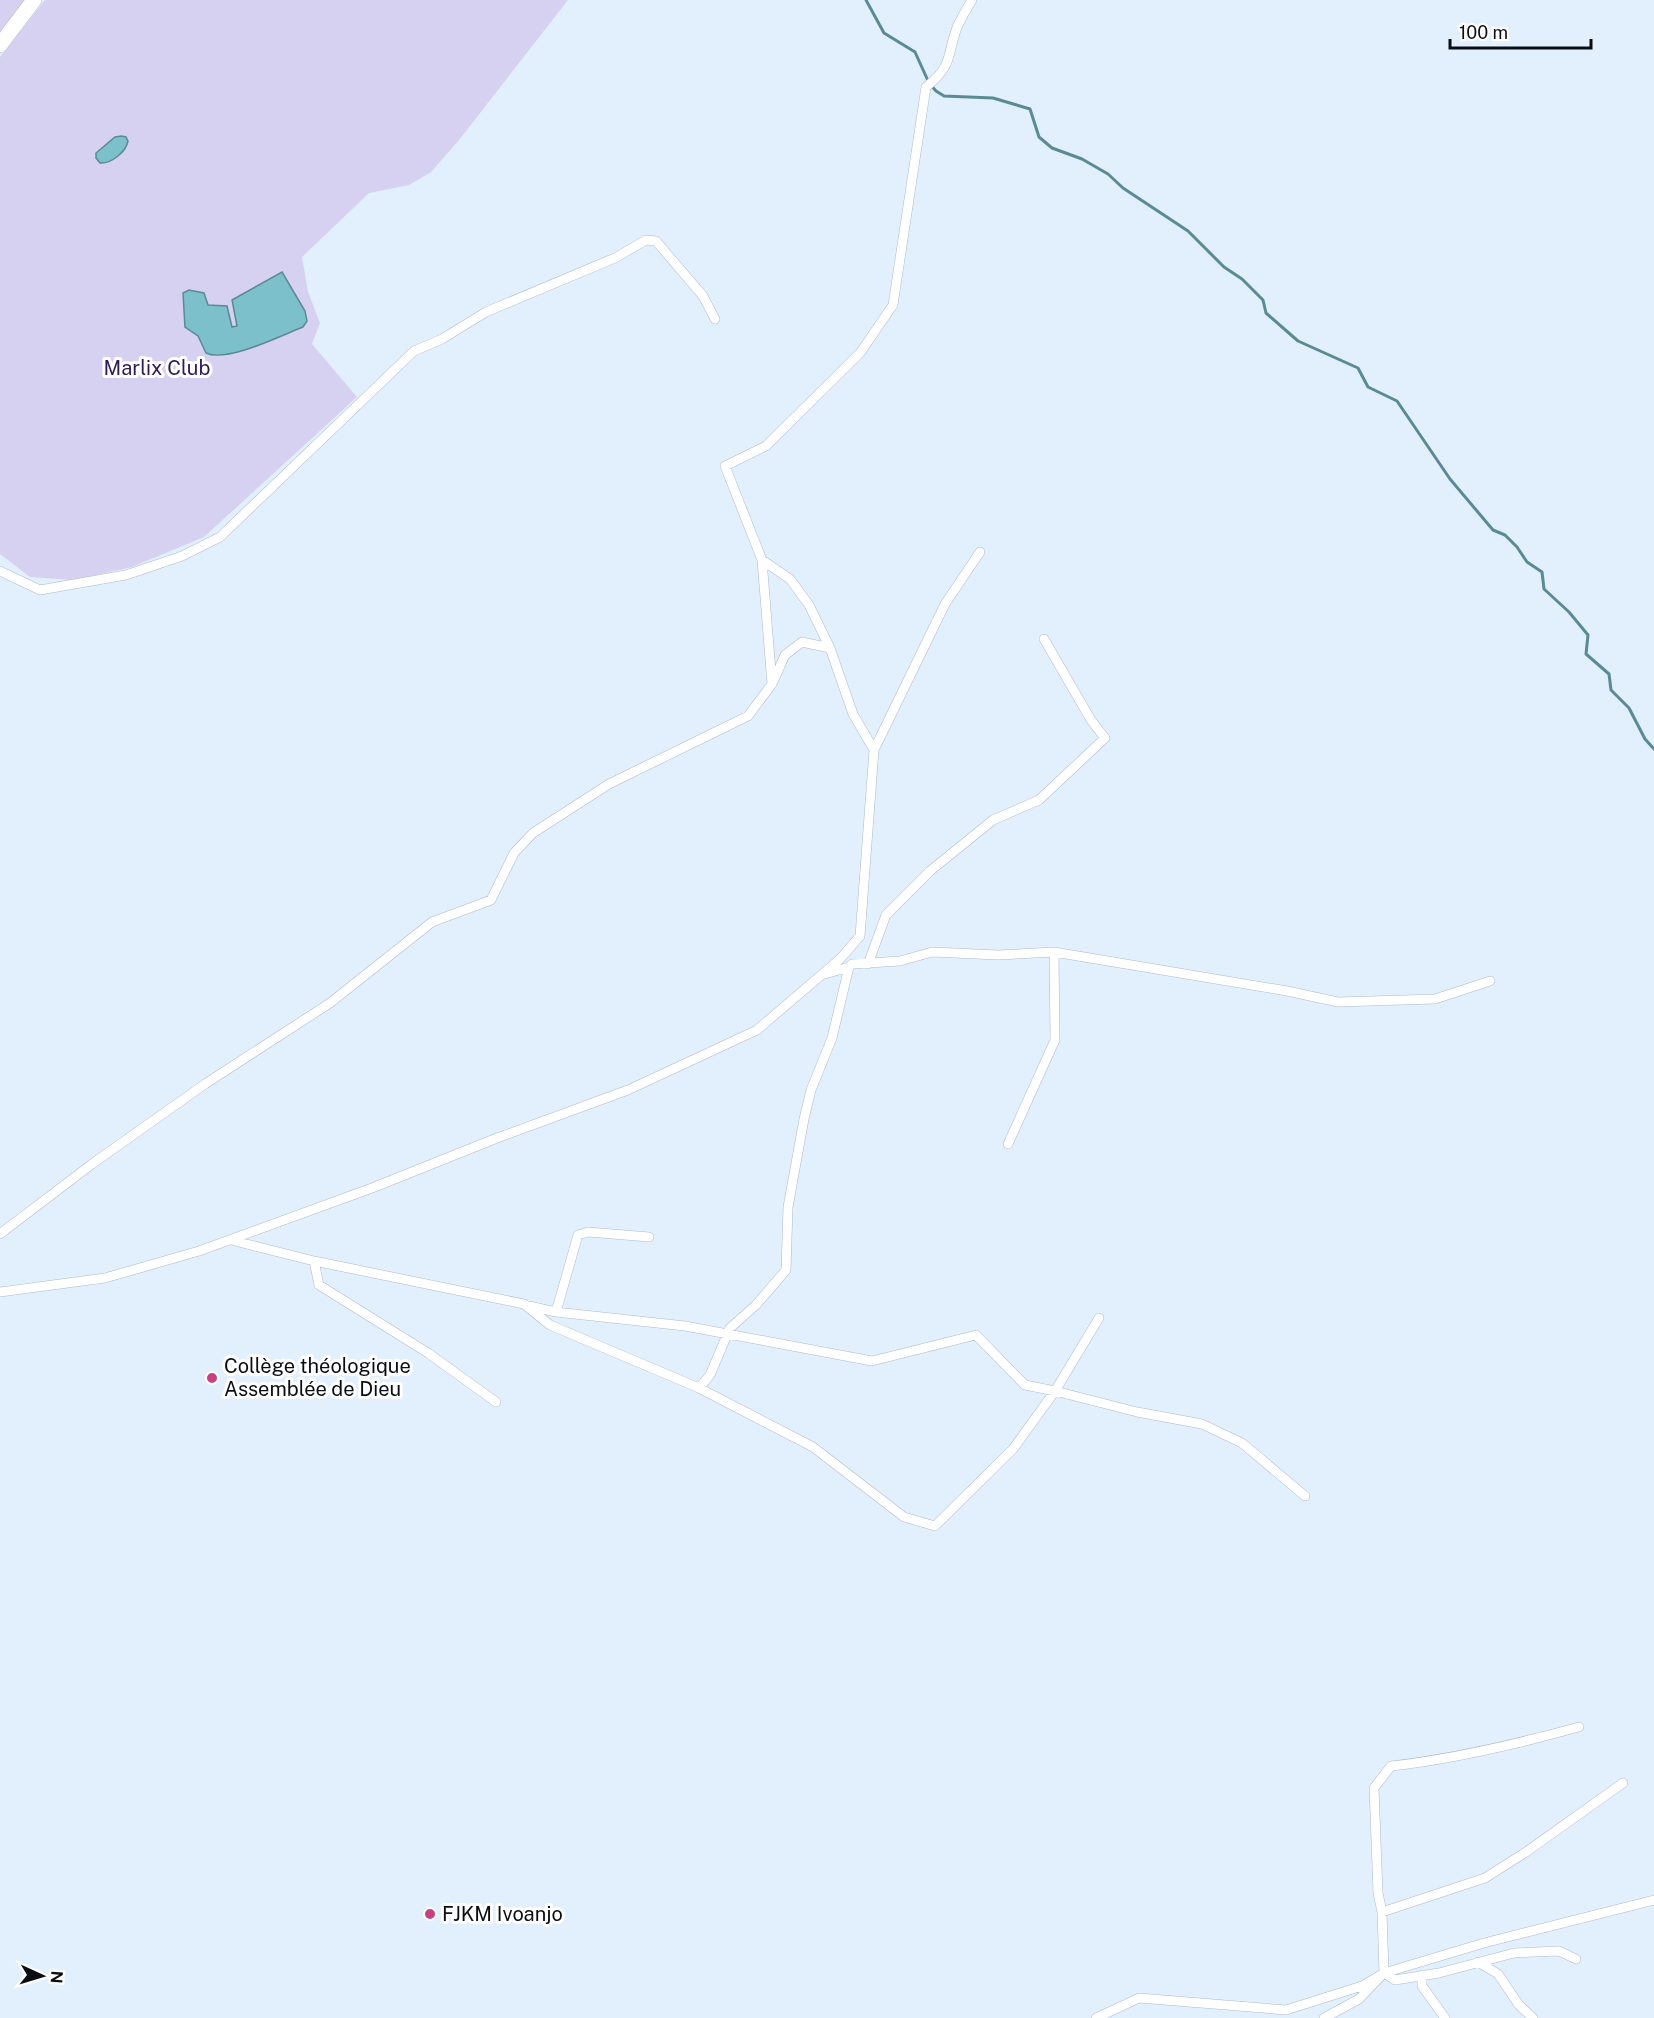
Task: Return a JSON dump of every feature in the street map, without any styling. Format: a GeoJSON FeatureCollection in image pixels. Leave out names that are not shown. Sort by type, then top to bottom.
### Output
{"type":"FeatureCollection","features":[{"type":"Feature","properties":{"kind":"main road"},"geometry":{"type":"LineString","coordinates":[[0,45],[34,0]]}},
{"type":"Feature","properties":{"kind":"street"},"geometry":{"type":"LineString","coordinates":[[772,684],[762,560],[725,466],[766,446],[860,353],[893,305],[926,87],[948,64],[958,26],[972,0]]}},
{"type":"Feature","properties":{"kind":"street"},"geometry":{"type":"LineString","coordinates":[[0,571],[40,590],[126,575],[182,556],[220,537],[414,351],[442,339],[486,312],[616,257],[646,240],[656,242],[703,296],[715,319]]}},
{"type":"Feature","properties":{"kind":"street"},"geometry":{"type":"LineString","coordinates":[[0,1292],[105,1278],[231,1240],[372,1188],[497,1137],[628,1090],[757,1030],[840,959],[860,936],[874,750],[945,604],[980,552]]}},
{"type":"Feature","properties":{"kind":"street"},"geometry":{"type":"LineString","coordinates":[[762,560],[790,579],[808,605],[830,648],[854,714],[874,750]]}},
{"type":"Feature","properties":{"kind":"street"},"geometry":{"type":"LineString","coordinates":[[868,964],[886,915],[930,870],[993,820],[1039,800],[1105,738],[1091,720],[1044,639]]}},
{"type":"Feature","properties":{"kind":"street"},"geometry":{"type":"LineString","coordinates":[[0,1234],[92,1164],[206,1084],[330,1003],[432,922],[491,900],[514,853],[533,833],[609,784],[748,716],[772,684],[785,655],[801,642],[830,648]]}},
{"type":"Feature","properties":{"kind":"street"},"geometry":{"type":"LineString","coordinates":[[820,976],[852,964],[900,961],[932,952],[998,956],[1054,952],[1275,989],[1338,1002],[1435,999],[1490,981]]}},
{"type":"Feature","properties":{"kind":"street"},"geometry":{"type":"LineString","coordinates":[[1008,1144],[1055,1040],[1054,952]]}},
{"type":"Feature","properties":{"kind":"street"},"geometry":{"type":"LineString","coordinates":[[699,1388],[710,1375],[730,1328],[756,1305],[786,1270],[788,1208],[804,1119],[811,1090],[832,1038],[849,967]]}},
{"type":"Feature","properties":{"kind":"street"},"geometry":{"type":"LineString","coordinates":[[556,1312],[578,1235],[588,1232],[649,1238]]}},
{"type":"Feature","properties":{"kind":"street"},"geometry":{"type":"LineString","coordinates":[[231,1240],[314,1261],[556,1312],[685,1326],[872,1361],[976,1335],[1025,1385],[1137,1412],[1202,1424],[1242,1443],[1305,1496]]}},
{"type":"Feature","properties":{"kind":"street"},"geometry":{"type":"LineString","coordinates":[[314,1261],[319,1285],[428,1353],[496,1402]]}},
{"type":"Feature","properties":{"kind":"street"},"geometry":{"type":"LineString","coordinates":[[524,1304],[550,1325],[699,1388],[813,1448],[904,1517],[935,1526],[1013,1449],[1055,1391],[1099,1318]]}},
{"type":"Feature","properties":{"kind":"street"},"geometry":{"type":"LineString","coordinates":[[1324,2018],[1359,1998],[1384,1973],[1374,1788],[1391,1766],[1427,1762],[1520,1743],[1579,1727]]}},
{"type":"Feature","properties":{"kind":"street"},"geometry":{"type":"LineString","coordinates":[[1382,1912],[1485,1878],[1526,1852],[1623,1783]]}},
{"type":"Feature","properties":{"kind":"street"},"geometry":{"type":"LineString","coordinates":[[1096,2018],[1139,1998],[1286,2010],[1362,1986],[1384,1973],[1484,1942],[1654,1900]]}},
{"type":"Feature","properties":{"kind":"street"},"geometry":{"type":"LineString","coordinates":[[1384,1973],[1395,1980],[1439,1973],[1514,1953],[1559,1951],[1576,1959]]}},
{"type":"Feature","properties":{"kind":"street"},"geometry":{"type":"LineString","coordinates":[[1478,1962],[1498,1974],[1519,2006],[1533,2018]]}},
{"type":"Feature","properties":{"kind":"street"},"geometry":{"type":"LineString","coordinates":[[1422,1975],[1422,1986],[1445,2018]]}},
{"type":"Feature","properties":{"kind":"green space"},"geometry":{"type":"Polygon","coordinates":[[[0,0],[32,0],[0,44],[0,0]]]}},
{"type":"Feature","properties":{"kind":"green space","name":"Marlix Club"},"geometry":{"type":"Polygon","coordinates":[[[45,0],[568,0],[459,140],[431,172],[409,185],[369,193],[302,257],[308,292],[320,323],[312,344],[357,397],[204,537],[132,567],[73,580],[30,577],[0,554],[0,57],[45,0]]]}},
{"type":"Feature","properties":{"kind":"water"},"geometry":{"type":"Polygon","coordinates":[[[115,137],[126,137],[128,141],[121,153],[113,159],[100,163],[96,158],[96,153],[115,137]]]}},
{"type":"Feature","properties":{"kind":"water"},"geometry":{"type":"Polygon","coordinates":[[[282,272],[305,311],[307,321],[303,327],[240,351],[215,355],[206,353],[198,336],[185,327],[183,293],[189,290],[204,293],[208,305],[227,306],[232,327],[237,326],[232,300],[282,272]]]}},
{"type":"Feature","properties":{"kind":"waterway"},"geometry":{"type":"LineString","coordinates":[[866,0],[884,33],[915,52],[929,83],[936,91],[944,96],[993,98],[1030,109],[1039,137],[1052,148],[1082,159],[1108,174],[1123,188],[1188,231],[1224,267],[1242,279],[1263,300],[1266,313],[1298,341],[1358,368],[1368,387],[1397,401],[1450,479],[1493,530],[1505,535],[1527,562],[1542,572],[1544,589],[1569,612],[1588,635],[1586,654],[1609,674],[1611,690],[1629,708],[1645,739],[1654,749]]}},
{"type":"Feature","properties":{"kind":"place","name":"Collège théologique Assemblée de Dieu"},"geometry":{"type":"Point","coordinates":[212,1378]}},
{"type":"Feature","properties":{"kind":"place","name":"FJKM Ivoanjo"},"geometry":{"type":"Point","coordinates":[430,1914]}}]}
